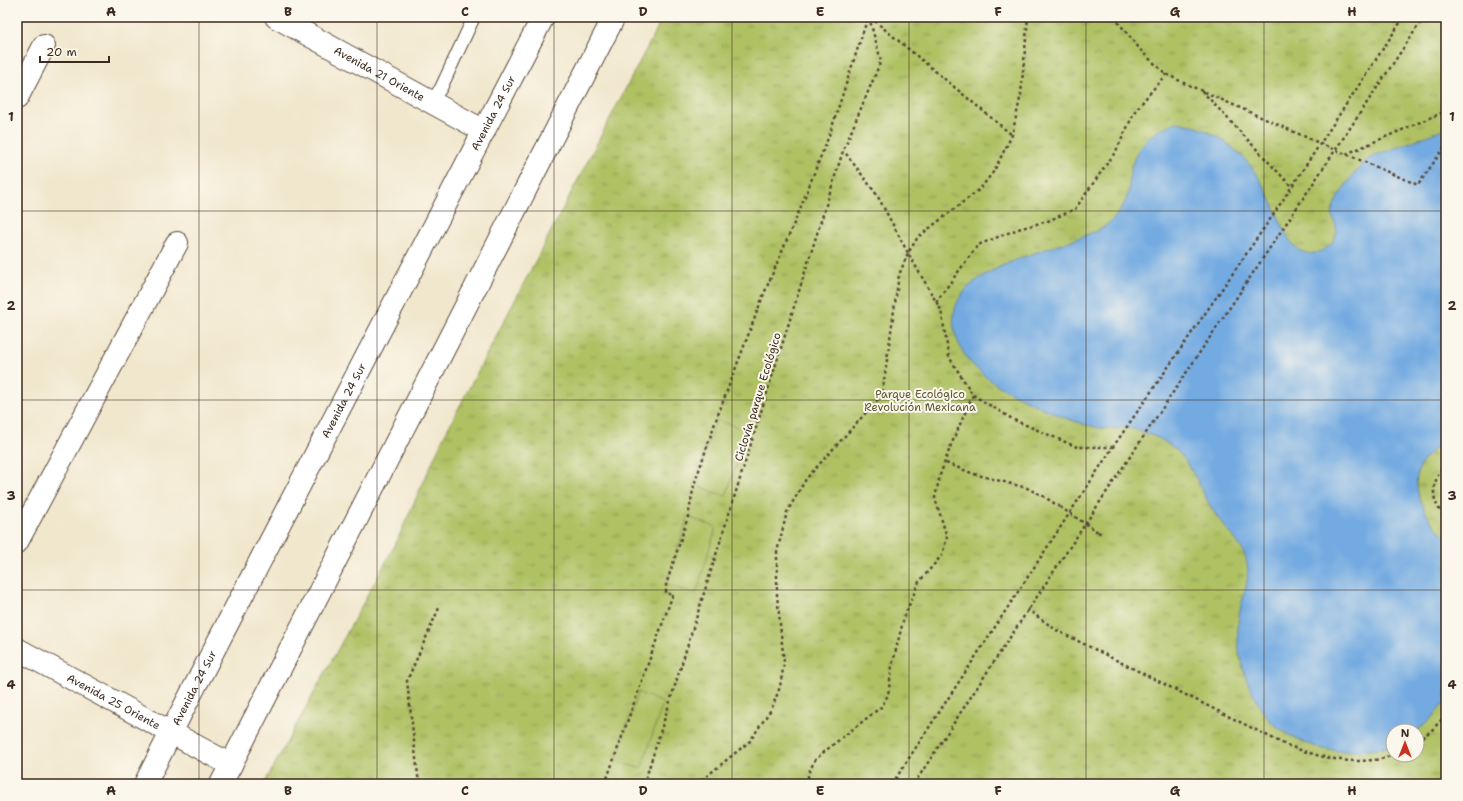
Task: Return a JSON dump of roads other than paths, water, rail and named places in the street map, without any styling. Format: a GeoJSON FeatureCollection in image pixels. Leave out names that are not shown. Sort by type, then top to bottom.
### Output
{"type":"FeatureCollection","features":[{"type":"Feature","properties":{"kind":"main road","name":"Avenida 21 Oriente"},"geometry":{"type":"LineString","coordinates":[[276,17],[484,131]]}},
{"type":"Feature","properties":{"kind":"main road","name":"Avenida 24 Sur"},"geometry":{"type":"LineString","coordinates":[[145,784],[543,17]]}},
{"type":"Feature","properties":{"kind":"main road"},"geometry":{"type":"LineString","coordinates":[[221,784],[614,17]]}},
{"type":"Feature","properties":{"kind":"main road"},"geometry":{"type":"LineString","coordinates":[[17,98],[44,46]]}},
{"type":"Feature","properties":{"kind":"main road"},"geometry":{"type":"LineString","coordinates":[[17,542],[177,243]]}},
{"type":"Feature","properties":{"kind":"main road","name":"Avenida 25 Oriente"},"geometry":{"type":"LineString","coordinates":[[17,649],[231,765]]}},
{"type":"Feature","properties":{"kind":"lane"},"geometry":{"type":"LineString","coordinates":[[431,102],[441,88],[474,17]]}},
{"type":"Feature","properties":{"kind":"water"},"geometry":{"type":"Polygon","coordinates":[[[1176,122],[1199,128],[1220,139],[1239,154],[1248,163],[1262,183],[1291,242],[1294,246],[1305,253],[1316,253],[1323,250],[1335,239],[1336,227],[1332,216],[1334,205],[1348,182],[1365,161],[1375,155],[1424,137],[1446,127],[1446,441],[1432,451],[1422,462],[1418,472],[1417,489],[1429,517],[1434,525],[1446,537],[1446,701],[1425,724],[1425,723],[1385,723],[1385,747],[1356,751],[1338,751],[1320,748],[1300,741],[1270,721],[1251,689],[1240,658],[1238,625],[1248,576],[1245,556],[1237,541],[1212,509],[1193,472],[1174,448],[1157,438],[1135,429],[1104,429],[1066,418],[1003,389],[985,376],[969,361],[957,339],[954,323],[955,308],[961,295],[966,289],[983,276],[996,269],[1024,257],[1096,231],[1111,222],[1126,200],[1129,188],[1130,170],[1142,145],[1160,129],[1176,122]]]}},
{"type":"Feature","properties":{"kind":"park label","name":"Parque Ecológico Revolución Mexicana"},"geometry":{"type":"Point","coordinates":[920,400]}}]}
